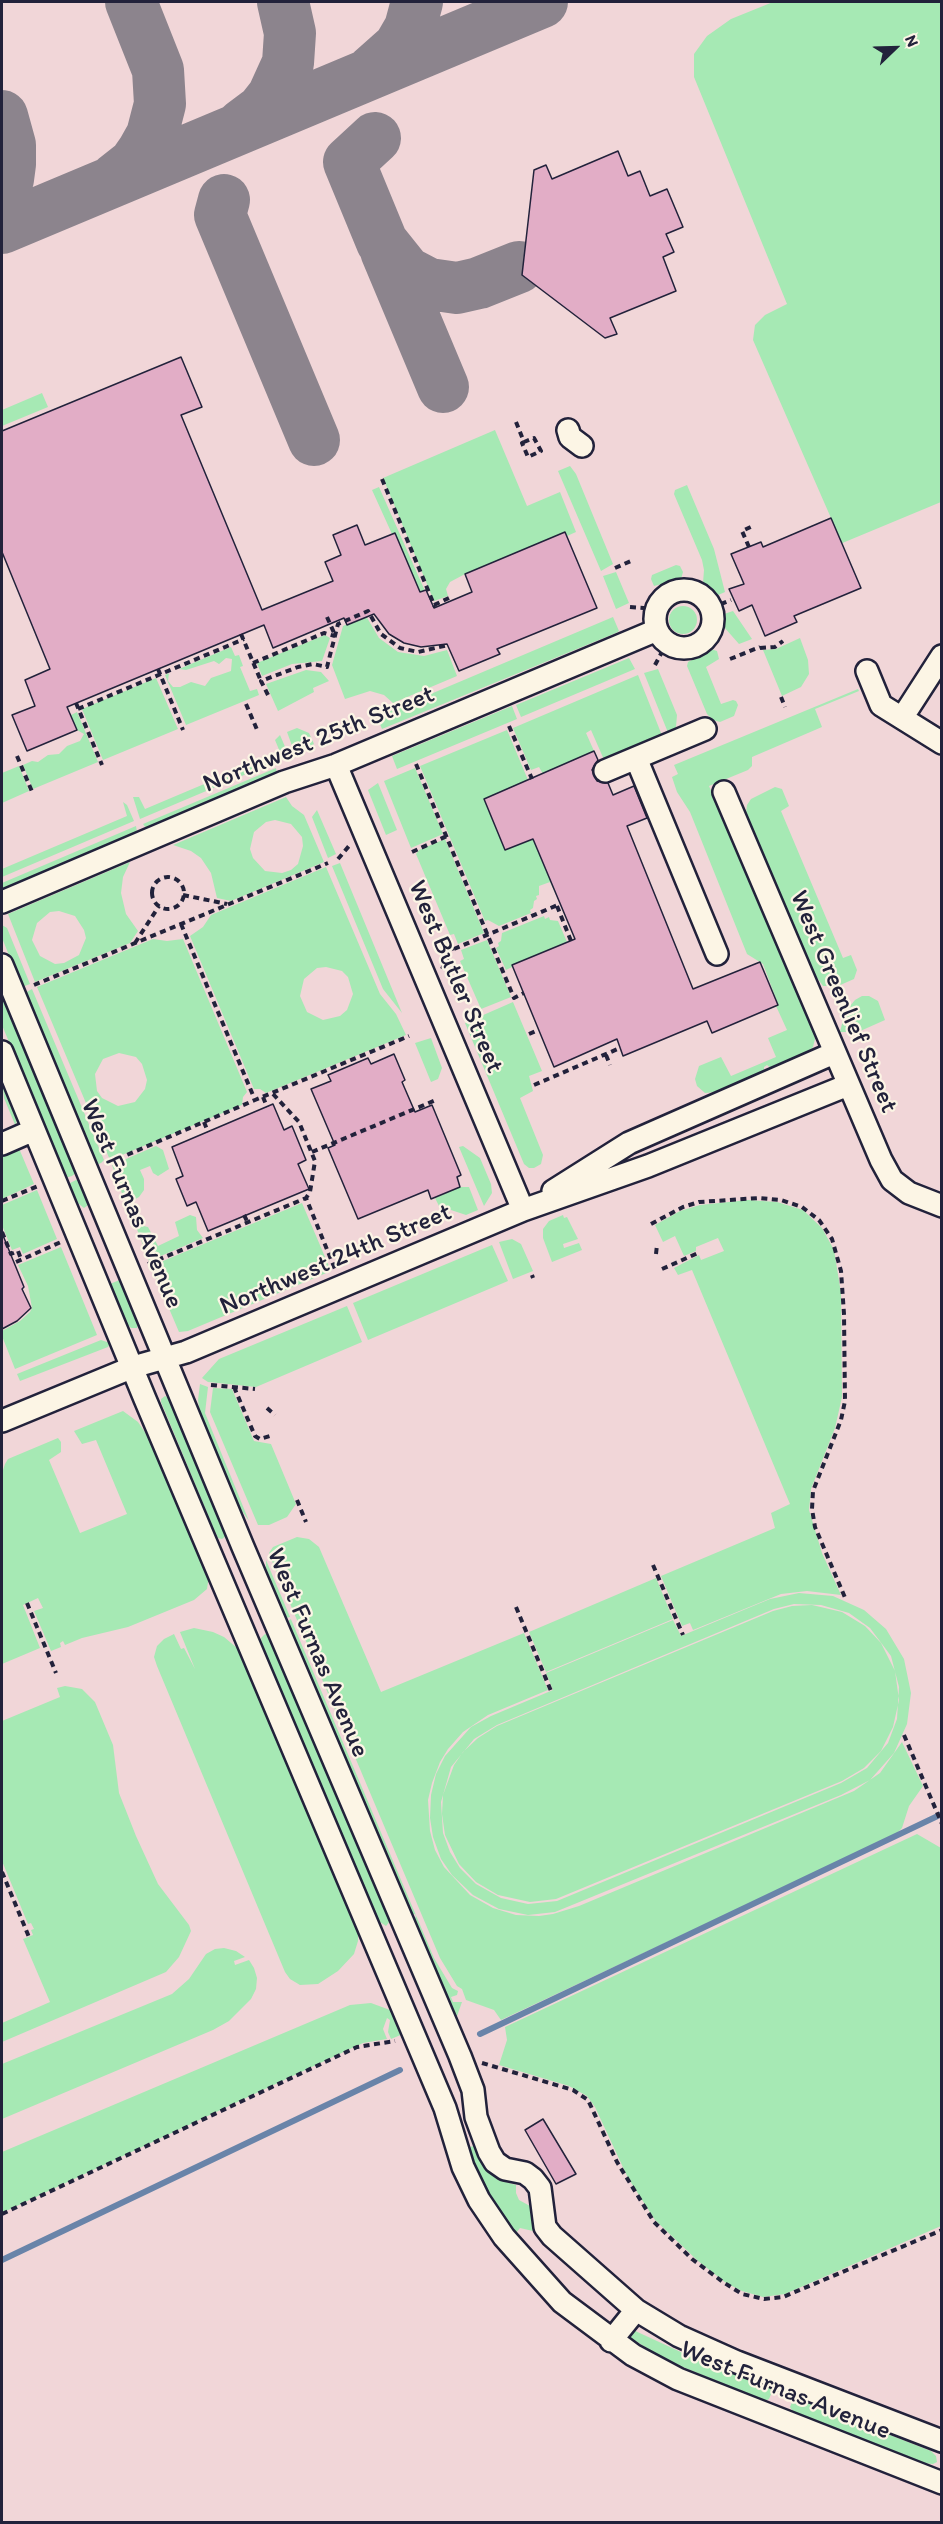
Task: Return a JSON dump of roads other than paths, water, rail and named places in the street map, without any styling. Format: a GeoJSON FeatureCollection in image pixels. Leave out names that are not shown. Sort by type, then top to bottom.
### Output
{"type":"FeatureCollection","features":[{"type":"Feature","properties":{"kind":"lane"},"geometry":{"type":"LineString","coordinates":[[686,590],[703,597],[711,608],[712,628],[702,642],[685,648],[661,627],[669,595],[686,590]]}},
{"type":"Feature","properties":{"kind":"lane","name":"Northwest 25th Street"},"geometry":{"type":"LineString","coordinates":[[2,902],[284,782],[336,765],[661,627]]}},
{"type":"Feature","properties":{"kind":"lane"},"geometry":{"type":"LineString","coordinates":[[902,718],[942,656]]}},
{"type":"Feature","properties":{"kind":"lane"},"geometry":{"type":"LineString","coordinates":[[867,671],[881,705],[942,744]]}},
{"type":"Feature","properties":{"kind":"lane"},"geometry":{"type":"LineString","coordinates":[[605,771],[705,729]]}},
{"type":"Feature","properties":{"kind":"lane"},"geometry":{"type":"LineString","coordinates":[[636,758],[717,954]]}},
{"type":"Feature","properties":{"kind":"lane","name":"West Butler Street"},"geometry":{"type":"LineString","coordinates":[[336,765],[523,1210]]}},
{"type":"Feature","properties":{"kind":"lane","name":"West Greenlief Street"},"geometry":{"type":"LineString","coordinates":[[724,792],[881,1160],[892,1180],[909,1193],[942,1206]]}},
{"type":"Feature","properties":{"kind":"lane","name":"West Furnas Avenue"},"geometry":{"type":"LineString","coordinates":[[2,965],[165,1358],[460,2055],[473,2090],[477,2117],[489,2152],[495,2162],[505,2169],[525,2173],[532,2179],[540,2188],[545,2227],[552,2236],[636,2310],[679,2336],[737,2362],[942,2441]]}},
{"type":"Feature","properties":{"kind":"lane","name":"West Furnas Avenue"},"geometry":{"type":"LineString","coordinates":[[2,1052],[34,1130],[70,1238],[133,1367],[446,2108],[463,2167],[479,2200],[504,2237],[556,2296],[612,2341],[678,2379],[942,2483]]}},
{"type":"Feature","properties":{"kind":"lane","name":"Northwest 24th Street"},"geometry":{"type":"LineString","coordinates":[[523,1210],[629,1143],[834,1053]]}},
{"type":"Feature","properties":{"kind":"lane","name":"Northwest 24th Street"},"geometry":{"type":"LineString","coordinates":[[2,1421],[133,1367],[186,1352],[523,1210],[648,1166],[848,1085]]}},
{"type":"Feature","properties":{"kind":"lane"},"geometry":{"type":"LineString","coordinates":[[2,1144],[34,1130]]}},
{"type":"Feature","properties":{"kind":"lane"},"geometry":{"type":"LineString","coordinates":[[70,1238],[109,1221]]}},
{"type":"Feature","properties":{"kind":"lane"},"geometry":{"type":"LineString","coordinates":[[612,2341],[636,2310]]}},
{"type":"Feature","properties":{"kind":"waterway"},"geometry":{"type":"LineString","coordinates":[[480,2034],[942,1814]]}},
{"type":"Feature","properties":{"kind":"waterway"},"geometry":{"type":"LineString","coordinates":[[2,2260],[400,2070]]}}]}
